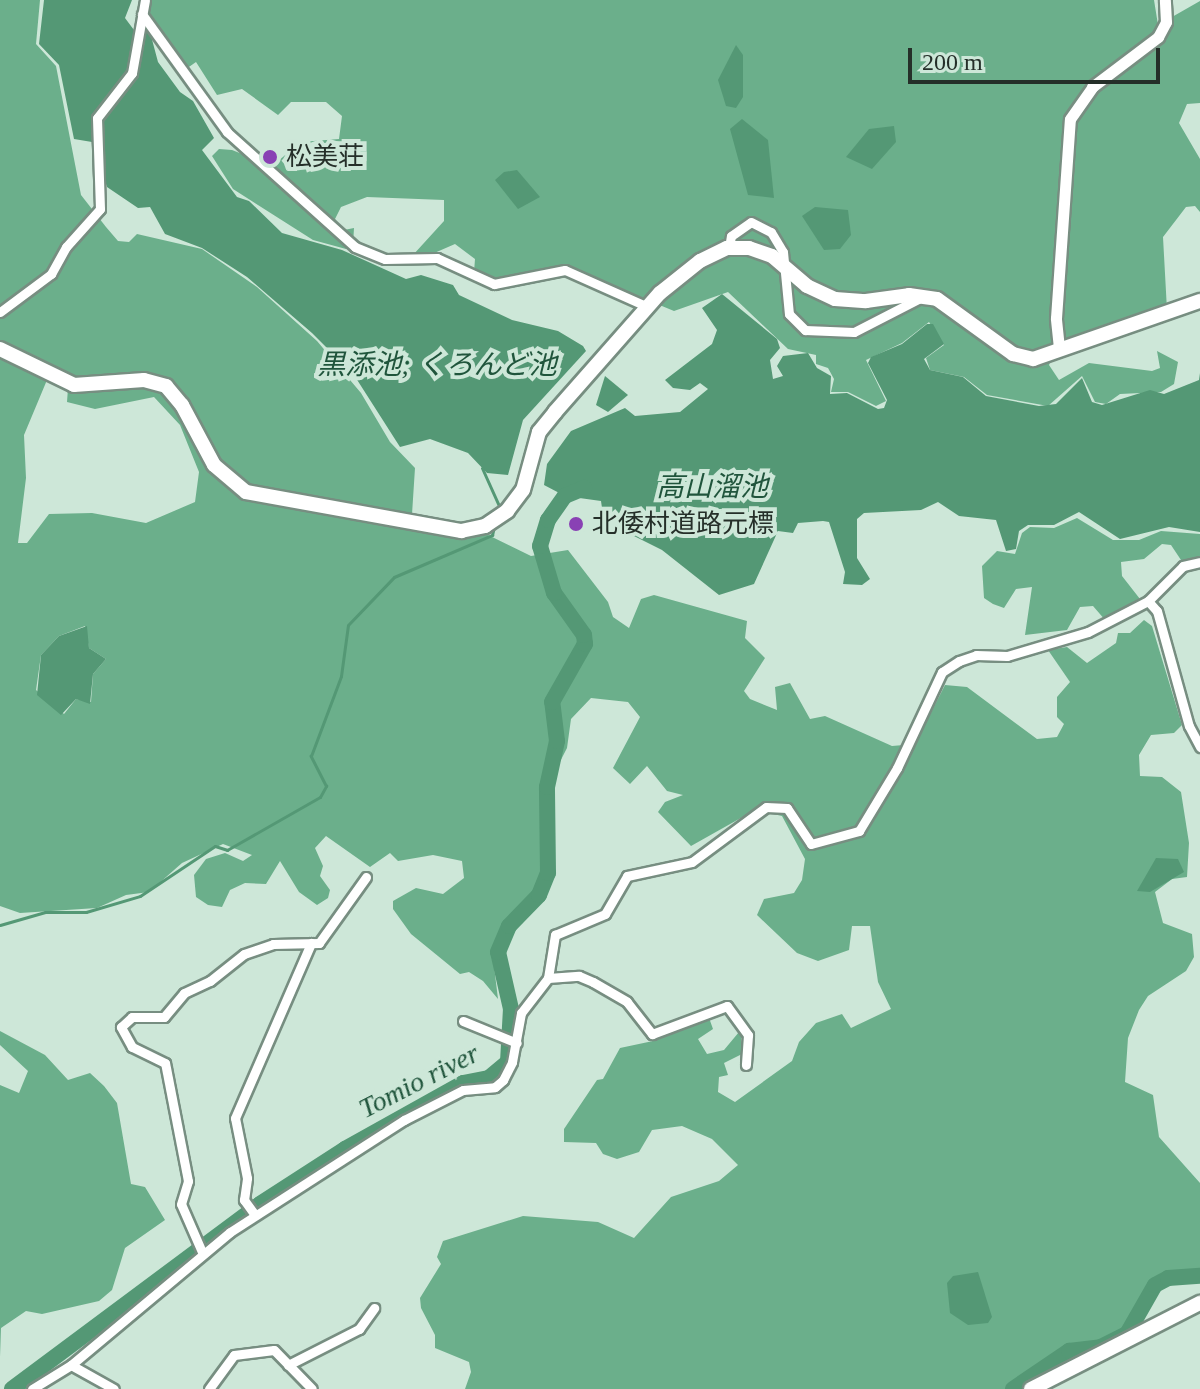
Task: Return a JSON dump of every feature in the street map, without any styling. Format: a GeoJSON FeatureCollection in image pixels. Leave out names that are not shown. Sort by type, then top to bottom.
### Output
{"type":"FeatureCollection","features":[{"type":"Feature","properties":{"kind":"main road"},"geometry":{"type":"LineString","coordinates":[[0,349],[74,385],[98,387],[144,380],[166,386],[187,412],[214,465],[246,492],[461,531],[493,522],[516,502],[539,432],[648,307],[700,261],[729,248],[759,250],[785,266],[807,286],[835,299],[923,295],[946,302],[1020,357],[1033,359],[1059,348],[1184,311],[1200,301]]}},
{"type":"Feature","properties":{"kind":"main road"},"geometry":{"type":"LineString","coordinates":[[1031,1389],[1200,1303]]}},
{"type":"Feature","properties":{"kind":"street"},"geometry":{"type":"LineString","coordinates":[[0,312],[40,285],[96,215],[103,198],[97,160],[98,111],[132,73],[145,0]]}},
{"type":"Feature","properties":{"kind":"street"},"geometry":{"type":"LineString","coordinates":[[1059,348],[1056,318],[1070,119],[1092,87],[1158,37],[1166,22],[1165,0]]}},
{"type":"Feature","properties":{"kind":"street"},"geometry":{"type":"LineString","coordinates":[[141,20],[227,132],[355,247],[385,259],[437,258],[494,284],[565,270],[648,307]]}},
{"type":"Feature","properties":{"kind":"street"},"geometry":{"type":"LineString","coordinates":[[729,248],[739,228],[761,224],[779,243],[785,266],[789,314],[805,330],[854,332],[923,295]]}},
{"type":"Feature","properties":{"kind":"street"},"geometry":{"type":"LineString","coordinates":[[32,1389],[71,1365],[252,1211],[404,1120],[463,1090],[495,1087],[508,1072],[517,1043],[521,1013],[548,978],[555,935],[605,914],[627,876],[692,862],[714,840],[766,807],[787,808],[811,844],[859,831],[897,768],[942,672],[959,661],[1007,656],[1088,632],[1148,601],[1183,566],[1200,562]]}},
{"type":"Feature","properties":{"kind":"street"},"geometry":{"type":"LineString","coordinates":[[1148,601],[1157,611],[1189,726],[1200,747]]}},
{"type":"Feature","properties":{"kind":"street"},"geometry":{"type":"LineString","coordinates":[[202,1252],[181,1204],[188,1181],[165,1063],[132,1047],[121,1027],[132,1017],[164,1017],[184,993],[210,981],[244,954],[273,944],[311,943],[329,934],[366,877]]}},
{"type":"Feature","properties":{"kind":"street"},"geometry":{"type":"LineString","coordinates":[[252,1211],[235,1118],[311,943]]}},
{"type":"Feature","properties":{"kind":"street"},"geometry":{"type":"LineString","coordinates":[[548,978],[579,976],[593,982],[627,1002],[652,1034],[727,1006],[748,1035],[746,1065]]}},
{"type":"Feature","properties":{"kind":"street"},"geometry":{"type":"LineString","coordinates":[[463,1021],[517,1043]]}},
{"type":"Feature","properties":{"kind":"street"},"geometry":{"type":"LineString","coordinates":[[288,1365],[359,1329],[374,1308]]}},
{"type":"Feature","properties":{"kind":"street"},"geometry":{"type":"LineString","coordinates":[[209,1389],[234,1355],[274,1350],[312,1389]]}},
{"type":"Feature","properties":{"kind":"street"},"geometry":{"type":"LineString","coordinates":[[71,1365],[114,1389]]}},
{"type":"Feature","properties":{"kind":"shaded area"},"geometry":{"type":"Polygon","coordinates":[[[0,0],[40,0],[36,44],[56,66],[81,195],[118,241],[129,242],[137,234],[202,249],[257,287],[317,341],[361,393],[390,442],[415,468],[411,530],[458,538],[486,534],[531,556],[568,550],[608,602],[613,617],[629,628],[641,599],[654,595],[747,621],[745,638],[765,658],[744,691],[750,699],[777,710],[775,687],[790,683],[810,719],[825,716],[892,746],[915,744],[945,685],[967,687],[1037,739],[1057,737],[1064,724],[1057,717],[1057,697],[1070,682],[1048,650],[1067,647],[1087,663],[1116,643],[1118,633],[1130,633],[1144,620],[1152,626],[1182,725],[1174,733],[1151,735],[1139,755],[1140,776],[1162,777],[1181,792],[1189,843],[1187,877],[1172,879],[1155,892],[1163,923],[1192,934],[1194,957],[1186,971],[1148,996],[1139,1010],[1128,1038],[1125,1082],[1153,1095],[1159,1137],[1200,1183],[1200,1273],[1168,1276],[1149,1285],[1139,1322],[1123,1339],[1015,1389],[465,1389],[471,1372],[469,1362],[435,1348],[435,1335],[421,1308],[420,1298],[441,1264],[437,1257],[443,1241],[523,1216],[598,1222],[634,1238],[671,1197],[719,1181],[738,1165],[712,1139],[682,1126],[652,1130],[639,1152],[617,1159],[603,1154],[596,1143],[564,1142],[564,1129],[597,1080],[603,1079],[620,1048],[653,1041],[708,1015],[713,1029],[698,1039],[707,1054],[724,1050],[739,1032],[741,1036],[742,1054],[724,1063],[728,1075],[719,1077],[718,1092],[735,1102],[792,1061],[799,1042],[816,1023],[842,1014],[851,1028],[891,1009],[878,982],[870,926],[852,926],[849,950],[818,961],[797,953],[757,915],[764,899],[794,893],[802,880],[805,859],[782,816],[755,810],[691,846],[658,812],[665,802],[683,795],[667,791],[647,766],[630,784],[613,768],[640,717],[628,702],[591,698],[571,719],[567,748],[546,789],[551,840],[545,876],[497,940],[493,958],[498,999],[483,981],[469,972],[460,974],[411,934],[393,909],[393,901],[416,888],[443,894],[464,878],[462,861],[433,855],[398,861],[390,853],[370,867],[326,836],[315,848],[323,866],[320,876],[330,890],[328,898],[317,905],[299,892],[280,861],[266,884],[245,883],[230,890],[222,907],[208,905],[196,897],[194,875],[206,859],[225,853],[243,861],[252,855],[223,844],[182,863],[149,892],[126,895],[97,908],[20,913],[0,906],[0,0]],[[47,380],[24,435],[26,478],[18,543],[27,543],[49,514],[92,513],[146,523],[195,502],[199,472],[180,425],[154,397],[95,409],[67,402],[68,388],[47,380]],[[85,626],[59,636],[41,655],[36,690],[64,714],[76,699],[91,702],[93,674],[106,659],[89,648],[85,626]]]}},
{"type":"Feature","properties":{"kind":"shaded area"},"geometry":{"type":"Polygon","coordinates":[[[149,0],[1154,0],[1158,25],[1200,1],[1200,103],[1187,104],[1179,123],[1200,159],[1200,212],[1195,206],[1186,207],[1163,237],[1167,310],[1052,358],[1049,365],[1059,380],[1089,363],[1152,371],[1160,368],[1157,351],[1178,362],[1174,384],[1161,392],[1120,394],[1106,404],[1095,402],[1082,376],[1048,406],[987,395],[964,377],[930,370],[926,358],[944,345],[929,322],[902,343],[866,360],[886,401],[876,406],[848,392],[831,392],[834,379],[828,368],[816,364],[816,355],[788,349],[728,292],[674,311],[563,265],[499,280],[474,272],[475,259],[455,244],[432,254],[413,255],[444,221],[444,200],[367,197],[341,207],[335,219],[344,230],[354,228],[353,245],[346,249],[313,240],[233,189],[212,156],[219,149],[232,150],[272,166],[301,142],[339,139],[342,116],[326,102],[291,102],[278,115],[242,89],[217,95],[196,62],[186,69],[149,12],[149,0]]]}},
{"type":"Feature","properties":{"kind":"shaded area"},"geometry":{"type":"Polygon","coordinates":[[[1077,518],[1113,540],[1139,540],[1161,531],[1200,534],[1200,559],[1183,563],[1171,545],[1162,544],[1144,559],[1121,562],[1122,576],[1140,599],[1106,621],[1093,606],[1080,607],[1067,630],[1025,635],[1032,587],[1016,589],[1004,608],[993,604],[984,598],[982,566],[997,551],[1015,554],[1022,533],[1030,527],[1054,528],[1077,518]]]}},
{"type":"Feature","properties":{"kind":"shaded area"},"geometry":{"type":"Polygon","coordinates":[[[0,1031],[45,1055],[68,1080],[90,1073],[104,1086],[117,1103],[131,1184],[145,1187],[165,1220],[125,1248],[112,1290],[99,1301],[42,1314],[26,1311],[1,1328],[0,1357],[0,1085],[19,1093],[28,1071],[0,1045],[0,1031]]]}},
{"type":"Feature","properties":{"kind":"water","name":"黒添池; くろんど池"},"geometry":{"type":"Polygon","coordinates":[[[44,0],[132,0],[125,18],[134,30],[150,32],[158,62],[180,92],[193,101],[214,138],[202,150],[237,197],[249,201],[282,233],[342,250],[406,279],[421,275],[453,285],[459,295],[512,320],[558,331],[583,346],[586,351],[523,420],[508,475],[487,473],[468,453],[430,439],[400,447],[354,375],[312,333],[247,277],[202,248],[165,234],[150,207],[138,208],[107,187],[92,142],[74,139],[59,65],[39,44],[44,0]]]}},
{"type":"Feature","properties":{"kind":"water"},"geometry":{"type":"Polygon","coordinates":[[[736,45],[743,55],[743,97],[736,108],[726,106],[718,80],[736,45]]]}},
{"type":"Feature","properties":{"kind":"water"},"geometry":{"type":"Polygon","coordinates":[[[742,119],[768,140],[774,198],[748,195],[730,129],[742,119]]]}},
{"type":"Feature","properties":{"kind":"water"},"geometry":{"type":"Polygon","coordinates":[[[894,126],[896,142],[872,169],[846,157],[869,129],[894,126]]]}},
{"type":"Feature","properties":{"kind":"water"},"geometry":{"type":"Polygon","coordinates":[[[517,170],[540,197],[518,209],[495,180],[504,172],[517,170]]]}},
{"type":"Feature","properties":{"kind":"water"},"geometry":{"type":"Polygon","coordinates":[[[815,207],[848,210],[851,235],[840,249],[824,250],[802,216],[815,207]]]}},
{"type":"Feature","properties":{"kind":"water","name":"高山溜池"},"geometry":{"type":"Polygon","coordinates":[[[722,294],[777,339],[780,348],[770,360],[773,379],[783,376],[777,366],[783,356],[808,353],[817,368],[831,376],[830,394],[847,393],[878,409],[884,408],[887,400],[868,363],[871,357],[902,344],[927,324],[933,324],[944,344],[924,359],[930,370],[963,377],[986,396],[1039,406],[1056,404],[1082,378],[1092,402],[1102,405],[1150,390],[1164,394],[1199,380],[1200,373],[1200,532],[1169,527],[1120,539],[1079,512],[1054,525],[1028,525],[1019,531],[1016,549],[1006,551],[996,520],[959,516],[938,502],[921,510],[864,513],[857,519],[857,558],[870,579],[862,585],[843,584],[845,572],[829,522],[823,521],[798,523],[793,533],[778,531],[754,584],[719,595],[662,550],[612,525],[609,508],[602,508],[601,501],[565,496],[544,485],[547,464],[571,431],[625,408],[635,416],[680,412],[708,389],[700,383],[690,390],[673,388],[665,380],[712,344],[717,330],[702,308],[722,294]]]}},
{"type":"Feature","properties":{"kind":"water"},"geometry":{"type":"Polygon","coordinates":[[[605,376],[628,395],[608,412],[596,405],[605,376]]]}},
{"type":"Feature","properties":{"kind":"water"},"geometry":{"type":"Polygon","coordinates":[[[87,626],[89,648],[106,659],[93,674],[90,704],[76,699],[61,715],[37,695],[41,655],[59,636],[87,626]]]}},
{"type":"Feature","properties":{"kind":"water"},"geometry":{"type":"Polygon","coordinates":[[[1156,858],[1178,859],[1184,872],[1150,892],[1137,891],[1156,858]]]}},
{"type":"Feature","properties":{"kind":"water"},"geometry":{"type":"Polygon","coordinates":[[[978,1272],[992,1317],[988,1323],[968,1325],[950,1313],[947,1283],[953,1276],[978,1272]]]}},
{"type":"Feature","properties":{"kind":"waterway"},"geometry":{"type":"LineString","coordinates":[[482,468],[500,508]]}},
{"type":"Feature","properties":{"kind":"waterway","name":"Tomio river"},"geometry":{"type":"LineString","coordinates":[[12,1389],[260,1204],[345,1149],[463,1083],[489,1078],[508,1062],[511,1009],[498,952],[509,926],[539,895],[548,873],[547,787],[557,741],[552,702],[585,644],[584,635],[554,593],[540,546],[548,520],[565,496],[584,488]]}},
{"type":"Feature","properties":{"kind":"waterway"},"geometry":{"type":"LineString","coordinates":[[0,925],[45,912],[86,912],[140,896],[215,846],[227,850],[320,797],[326,786],[311,756],[341,676],[348,625],[394,577],[492,535],[494,527]]}},
{"type":"Feature","properties":{"kind":"waterway"},"geometry":{"type":"LineString","coordinates":[[1013,1389],[1069,1351],[1101,1347],[1127,1334],[1155,1285],[1168,1278],[1200,1276]]}},
{"type":"Feature","properties":{"kind":"place","name":"松美荘"},"geometry":{"type":"Point","coordinates":[270,157]}},
{"type":"Feature","properties":{"kind":"place","name":"北倭村道路元標"},"geometry":{"type":"Point","coordinates":[576,524]}}]}
